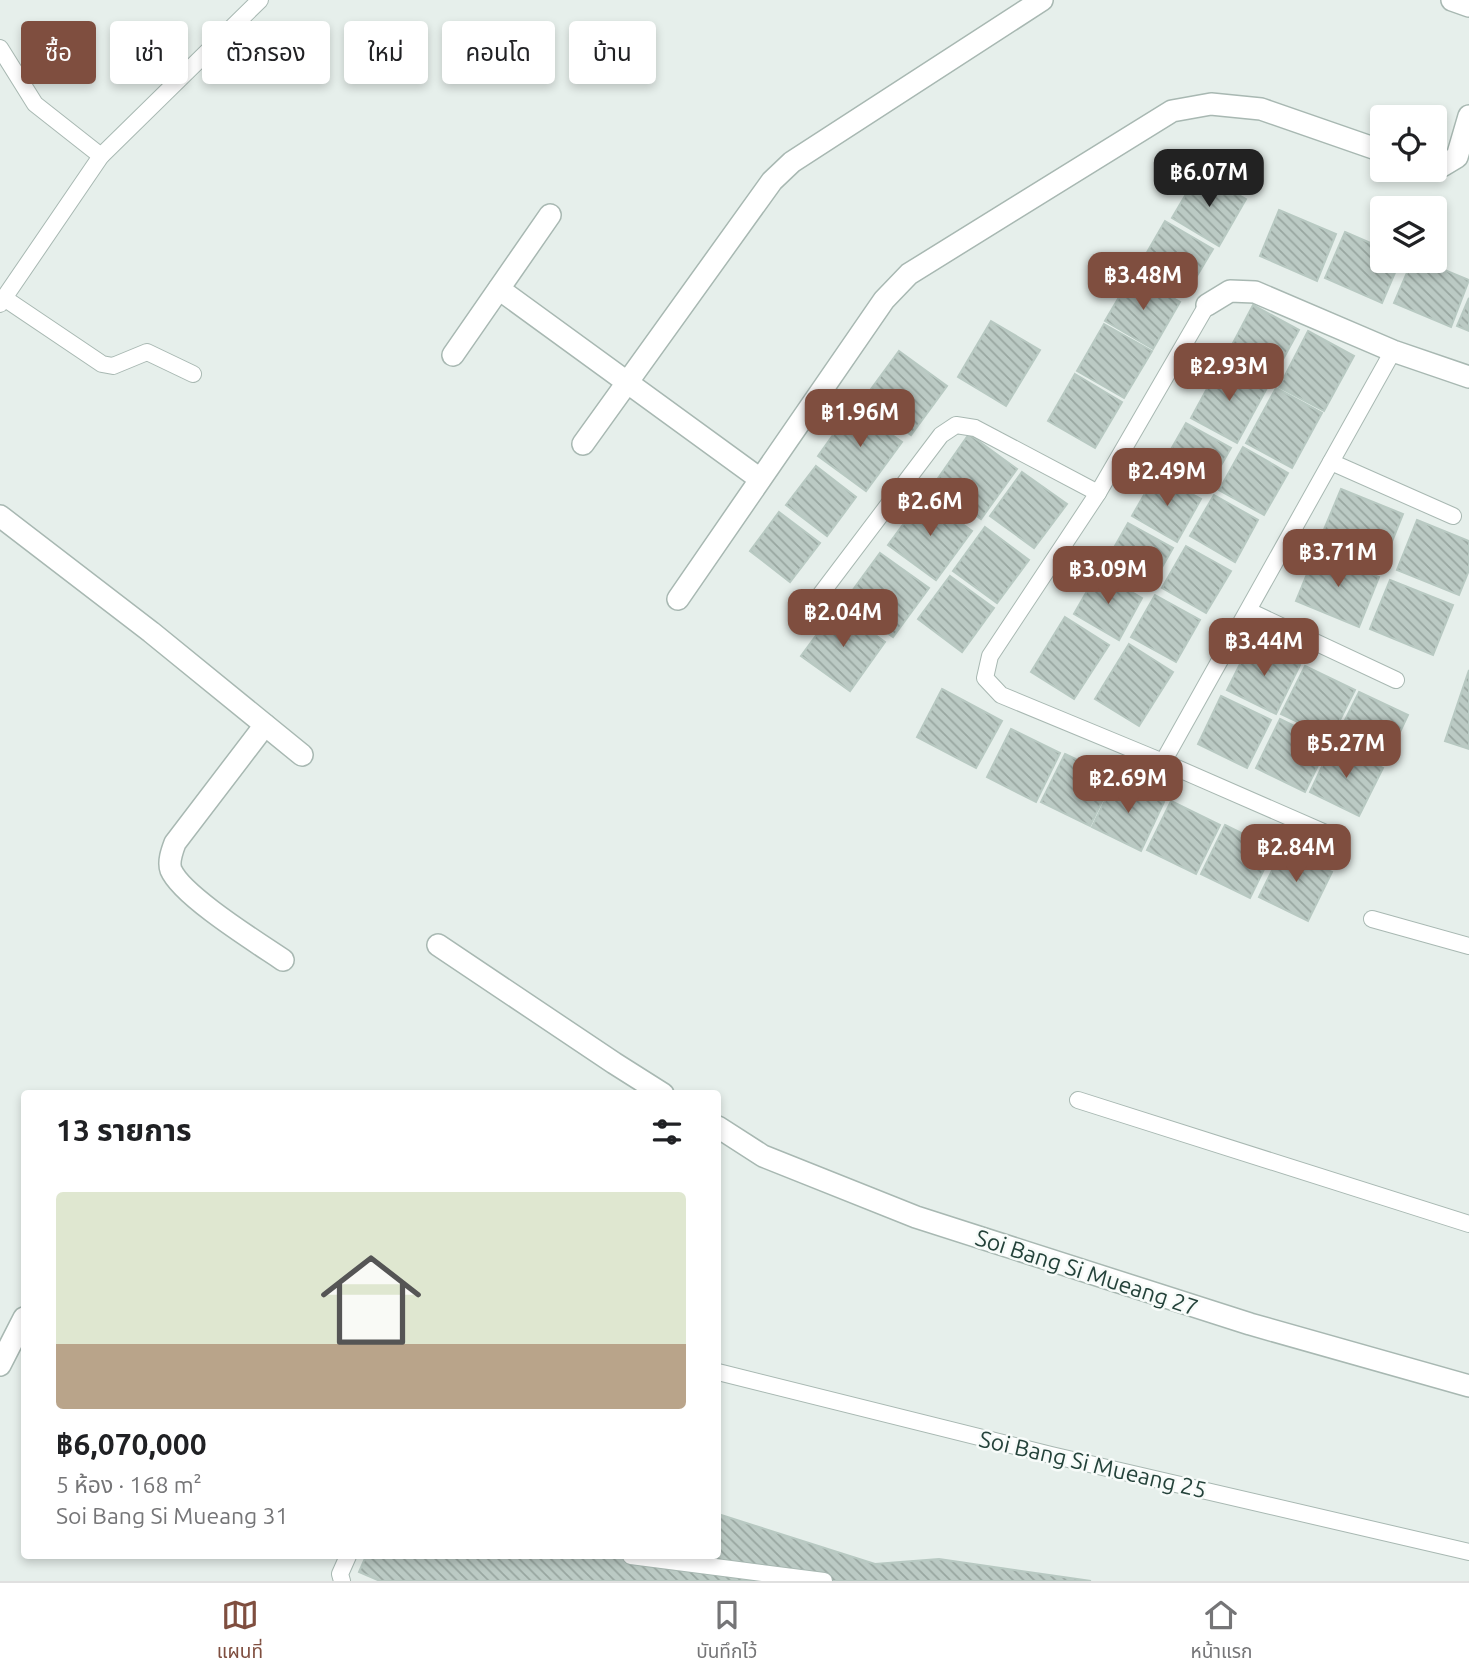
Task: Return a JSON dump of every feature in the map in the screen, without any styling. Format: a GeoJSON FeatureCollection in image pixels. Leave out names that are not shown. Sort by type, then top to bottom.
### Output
{"type":"FeatureCollection","features":[{"type":"Feature","properties":{"kind":"street"},"geometry":{"type":"LineString","coordinates":[[583,444],[763,192],[778,175],[792,162],[1042,0]]}},
{"type":"Feature","properties":{"kind":"street"},"geometry":{"type":"LineString","coordinates":[[1452,0],[1469,6]]}},
{"type":"Feature","properties":{"kind":"street"},"geometry":{"type":"LineString","coordinates":[[678,598],[884,300],[909,274],[1172,111],[1211,104],[1261,109],[1370,147]]}},
{"type":"Feature","properties":{"kind":"street"},"geometry":{"type":"LineString","coordinates":[[1447,163],[1457,157],[1469,116]]}},
{"type":"Feature","properties":{"kind":"street"},"geometry":{"type":"LineString","coordinates":[[453,355],[550,215]]}},
{"type":"Feature","properties":{"kind":"street"},"geometry":{"type":"LineString","coordinates":[[499,289],[760,480]]}},
{"type":"Feature","properties":{"kind":"street"},"geometry":{"type":"LineString","coordinates":[[1207,304],[1230,291],[1255,292],[1393,351],[1469,377]]}},
{"type":"Feature","properties":{"kind":"street"},"geometry":{"type":"LineString","coordinates":[[0,516],[151,632],[302,755]]}},
{"type":"Feature","properties":{"kind":"street"},"geometry":{"type":"LineString","coordinates":[[265,725],[175,843],[170,857],[171,870],[213,913],[283,960]]}},
{"type":"Feature","properties":{"kind":"street"},"geometry":{"type":"LineString","coordinates":[[438,945],[657,1090]]}},
{"type":"Feature","properties":{"kind":"street","name":"Soi Bang Si Mueang 27"},"geometry":{"type":"LineString","coordinates":[[721,1129],[763,1156],[916,1217],[1250,1324],[1469,1386]]}},
{"type":"Feature","properties":{"kind":"street"},"geometry":{"type":"LineString","coordinates":[[0,1365],[21,1324]]}},
{"type":"Feature","properties":{"kind":"lane"},"geometry":{"type":"LineString","coordinates":[[193,374],[147,352],[113,366],[102,364],[2,301],[101,156],[260,0]]}},
{"type":"Feature","properties":{"kind":"lane"},"geometry":{"type":"LineString","coordinates":[[0,48],[35,104],[101,156]]}},
{"type":"Feature","properties":{"kind":"lane"},"geometry":{"type":"LineString","coordinates":[[1207,304],[1097,493],[990,656],[985,678],[1001,695],[1337,838]]}},
{"type":"Feature","properties":{"kind":"lane"},"geometry":{"type":"LineString","coordinates":[[1163,762],[1393,351]]}},
{"type":"Feature","properties":{"kind":"lane"},"geometry":{"type":"LineString","coordinates":[[802,619],[941,435],[956,425],[975,428],[1097,493]]}},
{"type":"Feature","properties":{"kind":"lane"},"geometry":{"type":"LineString","coordinates":[[1331,462],[1453,516]]}},
{"type":"Feature","properties":{"kind":"lane"},"geometry":{"type":"LineString","coordinates":[[1249,611],[1396,680]]}},
{"type":"Feature","properties":{"kind":"lane"},"geometry":{"type":"LineString","coordinates":[[1372,919],[1469,946]]}},
{"type":"Feature","properties":{"kind":"lane"},"geometry":{"type":"LineString","coordinates":[[1078,1100],[1469,1224]]}},
{"type":"Feature","properties":{"kind":"lane","name":"Soi Bang Si Mueang 25"},"geometry":{"type":"LineString","coordinates":[[721,1373],[1051,1455],[1469,1552]]}},
{"type":"Feature","properties":{"kind":"lane"},"geometry":{"type":"LineString","coordinates":[[342,1581],[340,1574],[347,1559]]}},
{"type":"Feature","properties":{"kind":"lane"},"geometry":{"type":"LineString","coordinates":[[654,1559],[824,1581]]}},
{"type":"Feature","properties":{"kind":"building"},"geometry":{"type":"Polygon","coordinates":[[[1199,172],[1246,199],[1219,246],[1172,218],[1199,172]]]}},
{"type":"Feature","properties":{"kind":"building"},"geometry":{"type":"Polygon","coordinates":[[[1279,210],[1336,234],[1317,281],[1260,256],[1279,210]]]}},
{"type":"Feature","properties":{"kind":"building"},"geometry":{"type":"Polygon","coordinates":[[[1165,221],[1213,249],[1185,296],[1138,268],[1165,221]]]}},
{"type":"Feature","properties":{"kind":"building"},"geometry":{"type":"Polygon","coordinates":[[[1345,232],[1370,243],[1370,273],[1395,273],[1382,303],[1325,278],[1345,232]]]}},
{"type":"Feature","properties":{"kind":"building"},"geometry":{"type":"Polygon","coordinates":[[[1447,271],[1469,280],[1451,327],[1394,303],[1407,273],[1447,271]]]}},
{"type":"Feature","properties":{"kind":"building"},"geometry":{"type":"Polygon","coordinates":[[[1132,275],[1180,302],[1153,349],[1105,321],[1132,275]]]}},
{"type":"Feature","properties":{"kind":"building"},"geometry":{"type":"Polygon","coordinates":[[[1469,298],[1469,331],[1457,326],[1469,298]]]}},
{"type":"Feature","properties":{"kind":"building"},"geometry":{"type":"Polygon","coordinates":[[[1253,305],[1299,330],[1269,385],[1224,360],[1253,305]]]}},
{"type":"Feature","properties":{"kind":"building"},"geometry":{"type":"Polygon","coordinates":[[[991,321],[1040,350],[1006,406],[958,377],[991,321]]]}},
{"type":"Feature","properties":{"kind":"building"},"geometry":{"type":"Polygon","coordinates":[[[1104,324],[1152,351],[1124,398],[1077,371],[1104,324]]]}},
{"type":"Feature","properties":{"kind":"building"},"geometry":{"type":"Polygon","coordinates":[[[1308,331],[1354,356],[1324,411],[1279,387],[1308,331]]]}},
{"type":"Feature","properties":{"kind":"building"},"geometry":{"type":"Polygon","coordinates":[[[899,351],[947,386],[911,435],[863,400],[899,351]]]}},
{"type":"Feature","properties":{"kind":"building"},"geometry":{"type":"Polygon","coordinates":[[[1221,363],[1267,388],[1237,443],[1191,418],[1221,363]]]}},
{"type":"Feature","properties":{"kind":"building"},"geometry":{"type":"Polygon","coordinates":[[[1075,374],[1122,402],[1095,448],[1048,421],[1075,374]]]}},
{"type":"Feature","properties":{"kind":"building"},"geometry":{"type":"Polygon","coordinates":[[[1276,388],[1322,413],[1292,468],[1246,443],[1276,388]]]}},
{"type":"Feature","properties":{"kind":"building"},"geometry":{"type":"Polygon","coordinates":[[[853,407],[902,442],[866,491],[818,456],[853,407]]]}},
{"type":"Feature","properties":{"kind":"building"},"geometry":{"type":"Polygon","coordinates":[[[1186,423],[1231,448],[1207,490],[1162,465],[1186,423]]]}},
{"type":"Feature","properties":{"kind":"building"},"geometry":{"type":"Polygon","coordinates":[[[969,434],[1017,469],[981,519],[934,484],[969,434]]]}},
{"type":"Feature","properties":{"kind":"building"},"geometry":{"type":"Polygon","coordinates":[[[1243,447],[1288,473],[1264,515],[1219,490],[1243,447]]]}},
{"type":"Feature","properties":{"kind":"building"},"geometry":{"type":"Polygon","coordinates":[[[816,466],[856,497],[827,536],[786,505],[816,466]]]}},
{"type":"Feature","properties":{"kind":"building"},"geometry":{"type":"Polygon","coordinates":[[[1022,472],[1067,504],[1034,548],[990,516],[1022,472]]]}},
{"type":"Feature","properties":{"kind":"building"},"geometry":{"type":"Polygon","coordinates":[[[1156,474],[1201,499],[1177,542],[1132,516],[1156,474]]]}},
{"type":"Feature","properties":{"kind":"building"},"geometry":{"type":"Polygon","coordinates":[[[1341,489],[1403,514],[1383,564],[1320,539],[1341,489]]]}},
{"type":"Feature","properties":{"kind":"building"},"geometry":{"type":"Polygon","coordinates":[[[1214,495],[1258,520],[1235,562],[1190,536],[1214,495]]]}},
{"type":"Feature","properties":{"kind":"building"},"geometry":{"type":"Polygon","coordinates":[[[924,496],[972,531],[936,580],[888,545],[924,496]]]}},
{"type":"Feature","properties":{"kind":"building"},"geometry":{"type":"Polygon","coordinates":[[[779,512],[820,543],[790,582],[750,551],[779,512]]]}},
{"type":"Feature","properties":{"kind":"building"},"geometry":{"type":"Polygon","coordinates":[[[1417,520],[1469,541],[1469,570],[1459,595],[1397,570],[1417,520]]]}},
{"type":"Feature","properties":{"kind":"building"},"geometry":{"type":"Polygon","coordinates":[[[1128,523],[1173,548],[1149,590],[1104,565],[1128,523]]]}},
{"type":"Feature","properties":{"kind":"building"},"geometry":{"type":"Polygon","coordinates":[[[985,527],[1029,560],[997,603],[953,571],[985,527]]]}},
{"type":"Feature","properties":{"kind":"building"},"geometry":{"type":"Polygon","coordinates":[[[1186,546],[1231,571],[1206,613],[1162,588],[1186,546]]]}},
{"type":"Feature","properties":{"kind":"building"},"geometry":{"type":"Polygon","coordinates":[[[1316,552],[1379,577],[1359,627],[1296,601],[1316,552]]]}},
{"type":"Feature","properties":{"kind":"building"},"geometry":{"type":"Polygon","coordinates":[[[880,553],[929,588],[893,637],[844,602],[880,553]]]}},
{"type":"Feature","properties":{"kind":"building"},"geometry":{"type":"Polygon","coordinates":[[[1098,572],[1142,598],[1119,640],[1074,614],[1098,572]]]}},
{"type":"Feature","properties":{"kind":"building"},"geometry":{"type":"Polygon","coordinates":[[[950,576],[994,608],[962,652],[918,619],[950,576]]]}},
{"type":"Feature","properties":{"kind":"building"},"geometry":{"type":"Polygon","coordinates":[[[1390,580],[1453,605],[1433,655],[1370,629],[1390,580]]]}},
{"type":"Feature","properties":{"kind":"building"},"geometry":{"type":"Polygon","coordinates":[[[1155,595],[1200,620],[1176,662],[1131,637],[1155,595]]]}},
{"type":"Feature","properties":{"kind":"building"},"geometry":{"type":"Polygon","coordinates":[[[837,607],[885,642],[850,691],[801,656],[837,607]]]}},
{"type":"Feature","properties":{"kind":"building"},"geometry":{"type":"Polygon","coordinates":[[[1065,617],[1109,645],[1074,699],[1031,672],[1065,617]]]}},
{"type":"Feature","properties":{"kind":"building"},"geometry":{"type":"Polygon","coordinates":[[[1251,642],[1300,665],[1276,714],[1227,690],[1251,642]]]}},
{"type":"Feature","properties":{"kind":"building"},"geometry":{"type":"Polygon","coordinates":[[[1129,644],[1173,672],[1139,726],[1095,699],[1129,644]]]}},
{"type":"Feature","properties":{"kind":"building"},"geometry":{"type":"Polygon","coordinates":[[[1305,666],[1355,690],[1331,738],[1281,714],[1305,666]]]}},
{"type":"Feature","properties":{"kind":"building"},"geometry":{"type":"Polygon","coordinates":[[[1469,670],[1469,749],[1445,741],[1469,670]]]}},
{"type":"Feature","properties":{"kind":"building"},"geometry":{"type":"Polygon","coordinates":[[[942,689],[1002,721],[976,768],[917,737],[942,689]]]}},
{"type":"Feature","properties":{"kind":"building"},"geometry":{"type":"Polygon","coordinates":[[[1359,692],[1408,715],[1385,764],[1335,740],[1359,692]]]}},
{"type":"Feature","properties":{"kind":"building"},"geometry":{"type":"Polygon","coordinates":[[[1221,696],[1271,720],[1247,768],[1198,744],[1221,696]]]}},
{"type":"Feature","properties":{"kind":"building"},"geometry":{"type":"Polygon","coordinates":[[[1280,719],[1329,743],[1305,792],[1256,768],[1280,719]]]}},
{"type":"Feature","properties":{"kind":"building"},"geometry":{"type":"Polygon","coordinates":[[[1011,729],[1060,753],[1036,802],[987,777],[1011,729]]]}},
{"type":"Feature","properties":{"kind":"building"},"geometry":{"type":"Polygon","coordinates":[[[1333,743],[1383,768],[1359,816],[1310,792],[1333,743]]]}},
{"type":"Feature","properties":{"kind":"building"},"geometry":{"type":"Polygon","coordinates":[[[1065,754],[1114,777],[1090,826],[1041,802],[1065,754]]]}},
{"type":"Feature","properties":{"kind":"building"},"geometry":{"type":"Polygon","coordinates":[[[1116,778],[1164,802],[1141,851],[1092,827],[1116,778]]]}},
{"type":"Feature","properties":{"kind":"building"},"geometry":{"type":"Polygon","coordinates":[[[1171,801],[1220,825],[1196,874],[1147,850],[1171,801]]]}},
{"type":"Feature","properties":{"kind":"building"},"geometry":{"type":"Polygon","coordinates":[[[1225,825],[1274,849],[1250,898],[1201,874],[1225,825]]]}},
{"type":"Feature","properties":{"kind":"building"},"geometry":{"type":"Polygon","coordinates":[[[1283,848],[1332,872],[1308,921],[1259,897],[1283,848]]]}},
{"type":"Feature","properties":{"kind":"building"},"geometry":{"type":"Polygon","coordinates":[[[721,1515],[875,1564],[939,1559],[1091,1581],[380,1581],[359,1572],[365,1559],[721,1559],[721,1515]]]}}]}
